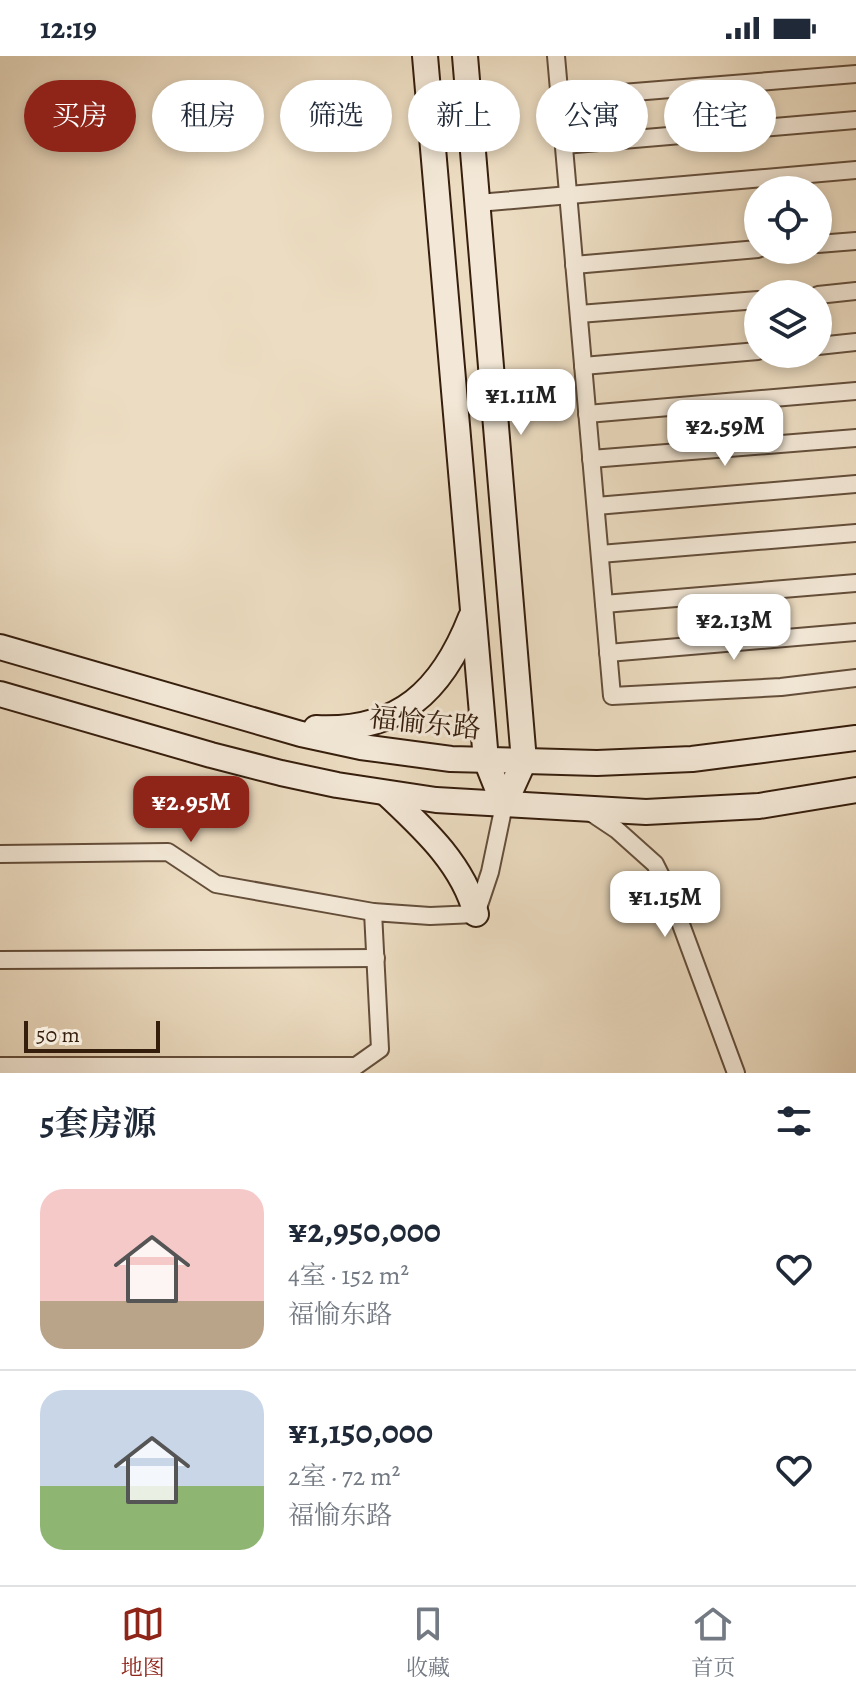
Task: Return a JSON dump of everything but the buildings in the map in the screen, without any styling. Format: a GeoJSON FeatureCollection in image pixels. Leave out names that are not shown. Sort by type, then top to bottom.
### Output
{"type":"FeatureCollection","features":[{"type":"Feature","properties":{"kind":"street"},"geometry":{"type":"LineString","coordinates":[[425,56],[486,760],[504,805]]}},
{"type":"Feature","properties":{"kind":"street"},"geometry":{"type":"LineString","coordinates":[[465,56],[524,761],[504,805],[490,872],[476,914]]}},
{"type":"Feature","properties":{"kind":"street"},"geometry":{"type":"LineString","coordinates":[[556,56],[558,80]]}},
{"type":"Feature","properties":{"kind":"street"},"geometry":{"type":"LineString","coordinates":[[648,91],[856,74]]}},
{"type":"Feature","properties":{"kind":"street"},"geometry":{"type":"LineString","coordinates":[[648,138],[856,120]]}},
{"type":"Feature","properties":{"kind":"street"},"geometry":{"type":"LineString","coordinates":[[565,152],[612,696],[781,687],[856,678]]}},
{"type":"Feature","properties":{"kind":"street"},"geometry":{"type":"LineString","coordinates":[[438,206],[856,170]]}},
{"type":"Feature","properties":{"kind":"street"},"geometry":{"type":"LineString","coordinates":[[832,243],[856,241]]}},
{"type":"Feature","properties":{"kind":"street"},"geometry":{"type":"LineString","coordinates":[[574,265],[744,250]]}},
{"type":"Feature","properties":{"kind":"street"},"geometry":{"type":"LineString","coordinates":[[832,294],[856,291]]}},
{"type":"Feature","properties":{"kind":"street"},"geometry":{"type":"LineString","coordinates":[[579,314],[744,301]]}},
{"type":"Feature","properties":{"kind":"street"},"geometry":{"type":"LineString","coordinates":[[832,345],[856,342]]}},
{"type":"Feature","properties":{"kind":"street"},"geometry":{"type":"LineString","coordinates":[[583,366],[744,352]]}},
{"type":"Feature","properties":{"kind":"street"},"geometry":{"type":"LineString","coordinates":[[587,414],[856,391]]}},
{"type":"Feature","properties":{"kind":"street"},"geometry":{"type":"LineString","coordinates":[[591,459],[856,438]]}},
{"type":"Feature","properties":{"kind":"street"},"geometry":{"type":"LineString","coordinates":[[596,506],[856,484]]}},
{"type":"Feature","properties":{"kind":"street"},"geometry":{"type":"LineString","coordinates":[[600,554],[856,533]]}},
{"type":"Feature","properties":{"kind":"street"},"geometry":{"type":"LineString","coordinates":[[604,604],[856,583]]}},
{"type":"Feature","properties":{"kind":"street"},"geometry":{"type":"LineString","coordinates":[[274,725],[354,726],[395,715],[412,704],[431,685],[458,649],[473,611]]}},
{"type":"Feature","properties":{"kind":"street"},"geometry":{"type":"LineString","coordinates":[[608,653],[856,632]]}},
{"type":"Feature","properties":{"kind":"street","name":"福愉东路"},"geometry":{"type":"LineString","coordinates":[[0,647],[361,747],[451,759],[597,763],[692,759],[856,738]]}},
{"type":"Feature","properties":{"kind":"street"},"geometry":{"type":"LineString","coordinates":[[0,694],[211,755],[387,794],[504,805],[646,812],[759,806],[856,790]]}},
{"type":"Feature","properties":{"kind":"street"},"geometry":{"type":"LineString","coordinates":[[353,788],[361,747]]}},
{"type":"Feature","properties":{"kind":"street"},"geometry":{"type":"LineString","coordinates":[[387,794],[438,842],[472,901],[476,914]]}},
{"type":"Feature","properties":{"kind":"street"},"geometry":{"type":"LineString","coordinates":[[585,809],[617,830],[655,864],[675,907],[736,1073]]}},
{"type":"Feature","properties":{"kind":"street"},"geometry":{"type":"LineString","coordinates":[[0,854],[168,852],[216,884],[373,912],[430,916],[476,914]]}},
{"type":"Feature","properties":{"kind":"street"},"geometry":{"type":"LineString","coordinates":[[0,1066],[356,1066],[380,1049],[373,912]]}},
{"type":"Feature","properties":{"kind":"street"},"geometry":{"type":"LineString","coordinates":[[0,960],[376,958]]}}]}
